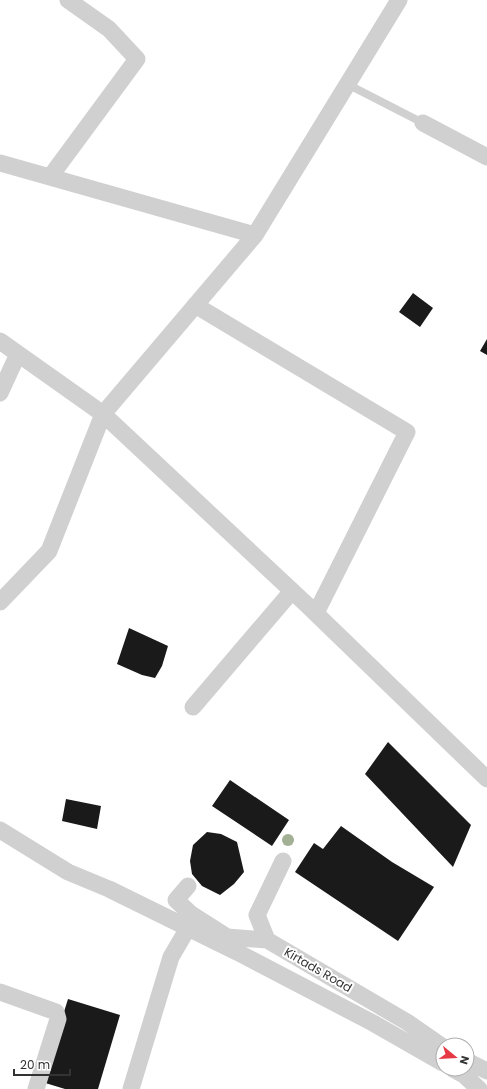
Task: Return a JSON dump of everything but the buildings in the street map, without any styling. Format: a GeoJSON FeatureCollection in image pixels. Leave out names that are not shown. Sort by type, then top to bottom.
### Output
{"type":"FeatureCollection","features":[{"type":"Feature","properties":{"kind":"street"},"geometry":{"type":"LineString","coordinates":[[50,177],[137,59],[109,29],[68,0]]}},
{"type":"Feature","properties":{"kind":"street"},"geometry":{"type":"LineString","coordinates":[[0,602],[49,551],[103,414],[255,235],[399,0]]}},
{"type":"Feature","properties":{"kind":"street"},"geometry":{"type":"LineString","coordinates":[[424,123],[487,157]]}},
{"type":"Feature","properties":{"kind":"street"},"geometry":{"type":"LineString","coordinates":[[0,163],[255,235]]}},
{"type":"Feature","properties":{"kind":"street"},"geometry":{"type":"LineString","coordinates":[[195,305],[407,432],[316,613]]}},
{"type":"Feature","properties":{"kind":"street"},"geometry":{"type":"LineString","coordinates":[[0,341],[103,414],[316,613],[487,779]]}},
{"type":"Feature","properties":{"kind":"street"},"geometry":{"type":"LineString","coordinates":[[0,393],[18,354]]}},
{"type":"Feature","properties":{"kind":"street"},"geometry":{"type":"LineString","coordinates":[[193,707],[292,591]]}},
{"type":"Feature","properties":{"kind":"street"},"geometry":{"type":"LineString","coordinates":[[0,830],[68,872],[109,889],[188,928],[373,1023],[435,1058]]}},
{"type":"Feature","properties":{"kind":"street"},"geometry":{"type":"LineString","coordinates":[[188,886],[176,900],[191,914],[227,937],[267,940],[257,915],[283,861]]}},
{"type":"Feature","properties":{"kind":"street"},"geometry":{"type":"LineString","coordinates":[[132,1089],[172,957],[188,928]]}},
{"type":"Feature","properties":{"kind":"street","name":"Kirtads Road"},"geometry":{"type":"LineString","coordinates":[[267,940],[407,1022],[435,1041]]}},
{"type":"Feature","properties":{"kind":"street"},"geometry":{"type":"LineString","coordinates":[[0,992],[56,1012],[58,1019],[36,1089]]}},
{"type":"Feature","properties":{"kind":"street"},"geometry":{"type":"LineString","coordinates":[[475,1064],[487,1071]]}},
{"type":"Feature","properties":{"kind":"street"},"geometry":{"type":"LineString","coordinates":[[466,1077],[479,1089]]}},
{"type":"Feature","properties":{"kind":"lane"},"geometry":{"type":"LineString","coordinates":[[347,84],[424,123]]}}]}
